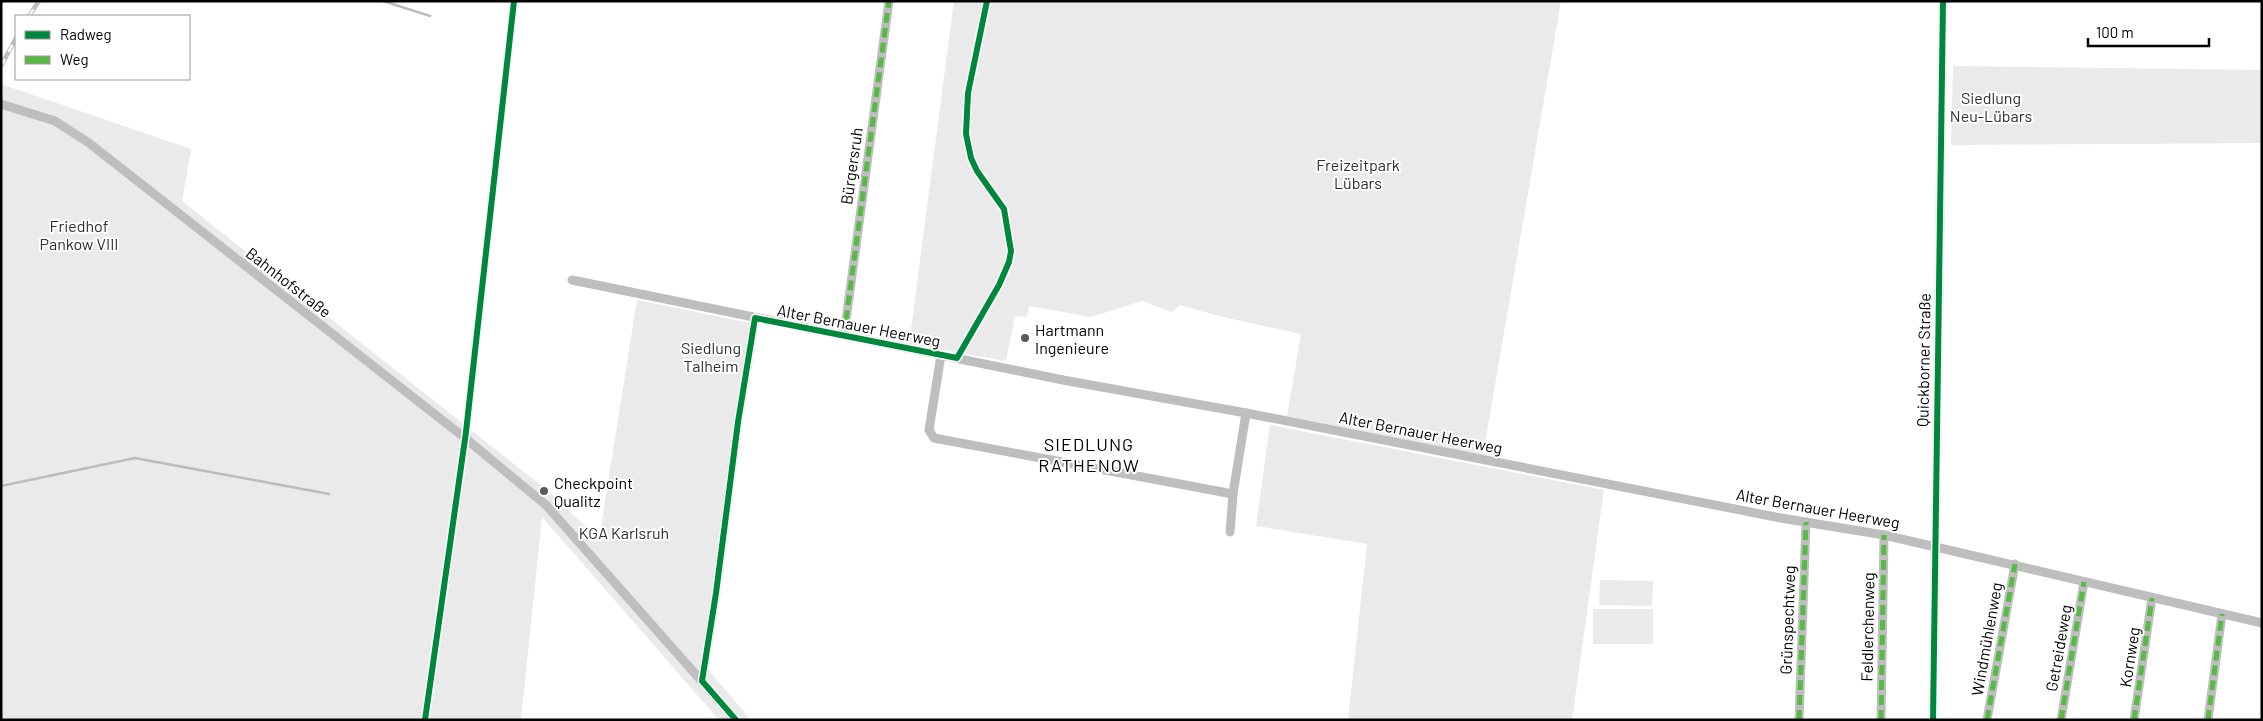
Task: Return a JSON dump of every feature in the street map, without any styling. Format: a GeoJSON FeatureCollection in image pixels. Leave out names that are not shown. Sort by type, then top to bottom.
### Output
{"type":"FeatureCollection","features":[{"type":"Feature","properties":{"kind":"street","name":"Bürgersruh"},"geometry":{"type":"LineString","coordinates":[[844,335],[889,1]]}},
{"type":"Feature","properties":{"kind":"street","name":"Quickborner Straße"},"geometry":{"type":"LineString","coordinates":[[1933,720],[1943,1]]}},
{"type":"Feature","properties":{"kind":"street","name":"Bahnhofstraße"},"geometry":{"type":"LineString","coordinates":[[1,104],[55,121],[83,138],[465,438],[546,505],[736,720]]}},
{"type":"Feature","properties":{"kind":"street","name":"Alter Bernauer Heerweg"},"geometry":{"type":"LineString","coordinates":[[572,280],[941,355],[1806,522],[1884,535],[2262,623]]}},
{"type":"Feature","properties":{"kind":"street"},"geometry":{"type":"LineString","coordinates":[[702,680],[716,593],[738,422],[756,318]]}},
{"type":"Feature","properties":{"kind":"street"},"geometry":{"type":"LineString","coordinates":[[941,355],[929,430],[934,438],[1233,494]]}},
{"type":"Feature","properties":{"kind":"street"},"geometry":{"type":"LineString","coordinates":[[1230,532],[1233,494],[1246,413]]}},
{"type":"Feature","properties":{"kind":"street","name":"Grünspechtweg"},"geometry":{"type":"LineString","coordinates":[[1799,720],[1806,522]]}},
{"type":"Feature","properties":{"kind":"street","name":"Feldlerchenweg"},"geometry":{"type":"LineString","coordinates":[[1881,720],[1884,535]]}},
{"type":"Feature","properties":{"kind":"street","name":"Windmühlenweg"},"geometry":{"type":"LineString","coordinates":[[1987,720],[2015,564]]}},
{"type":"Feature","properties":{"kind":"street","name":"Getreideweg"},"geometry":{"type":"LineString","coordinates":[[2061,720],[2084,582]]}},
{"type":"Feature","properties":{"kind":"street","name":"Kornweg"},"geometry":{"type":"LineString","coordinates":[[2134,720],[2152,598]]}},
{"type":"Feature","properties":{"kind":"street"},"geometry":{"type":"LineString","coordinates":[[2208,720],[2222,614]]}},
{"type":"Feature","properties":{"kind":"green space","name":"Freizeitpark Lübars"},"geometry":{"type":"Polygon","coordinates":[[[954,1],[1561,1],[1483,455],[1287,416],[1301,334],[1223,317],[1180,305],[1172,312],[1142,301],[1091,317],[1029,306],[1027,317],[1015,316],[1006,361],[909,344],[954,1]]]}},
{"type":"Feature","properties":{"kind":"green space","name":"Siedlung Neu-Lübars"},"geometry":{"type":"Polygon","coordinates":[[[1953,66],[2262,70],[2262,143],[1951,145],[1953,66]]]}},
{"type":"Feature","properties":{"kind":"green space"},"geometry":{"type":"Polygon","coordinates":[[[1,84],[191,149],[182,201],[548,491],[599,539],[637,300],[755,324],[705,666],[751,720],[719,720],[542,517],[521,720],[1,720],[1,84]]]}},
{"type":"Feature","properties":{"kind":"green space"},"geometry":{"type":"Polygon","coordinates":[[[1270,425],[1604,490],[1572,720],[1348,720],[1367,544],[1256,526],[1270,425]]]}},
{"type":"Feature","properties":{"kind":"green space"},"geometry":{"type":"Polygon","coordinates":[[[1600,580],[1653,581],[1652,606],[1599,605],[1600,580]]]}},
{"type":"Feature","properties":{"kind":"green space"},"geometry":{"type":"Polygon","coordinates":[[[1593,609],[1653,609],[1653,644],[1593,644],[1593,609]]]}},
{"type":"Feature","properties":{"kind":"waterway"},"geometry":{"type":"LineString","coordinates":[[383,1],[430,16]]}},
{"type":"Feature","properties":{"kind":"waterway"},"geometry":{"type":"LineString","coordinates":[[1,486],[135,458],[329,494]]}},
{"type":"Feature","properties":{"kind":"railway"},"geometry":{"type":"LineString","coordinates":[[30,15],[39,1]]}},
{"type":"Feature","properties":{"kind":"railway"},"geometry":{"type":"LineString","coordinates":[[1,66],[15,40]]}},
{"type":"Feature","properties":{"kind":"marked path"},"geometry":{"type":"LineString","coordinates":[[844,335],[889,1]]}},
{"type":"Feature","properties":{"kind":"marked path"},"geometry":{"type":"LineString","coordinates":[[1799,720],[1806,522]]}},
{"type":"Feature","properties":{"kind":"marked path"},"geometry":{"type":"LineString","coordinates":[[1881,720],[1884,535]]}},
{"type":"Feature","properties":{"kind":"marked path"},"geometry":{"type":"LineString","coordinates":[[1987,720],[2015,564]]}},
{"type":"Feature","properties":{"kind":"marked path"},"geometry":{"type":"LineString","coordinates":[[2061,720],[2084,582]]}},
{"type":"Feature","properties":{"kind":"marked path"},"geometry":{"type":"LineString","coordinates":[[2134,720],[2152,598]]}},
{"type":"Feature","properties":{"kind":"marked path"},"geometry":{"type":"LineString","coordinates":[[2208,720],[2222,614]]}},
{"type":"Feature","properties":{"kind":"cycle path"},"geometry":{"type":"LineString","coordinates":[[425,720],[466,432],[514,1]]}},
{"type":"Feature","properties":{"kind":"cycle path"},"geometry":{"type":"LineString","coordinates":[[736,720],[702,681],[716,593],[738,422],[755,318],[957,358],[999,285],[1009,262],[1011,251],[1004,209],[977,171],[971,158],[966,134],[968,93],[987,1]]}},
{"type":"Feature","properties":{"kind":"cycle path"},"geometry":{"type":"LineString","coordinates":[[1933,720],[1943,1]]}},
{"type":"Feature","properties":{"kind":"place","name":"Hartmann Ingenieure"},"geometry":{"type":"Point","coordinates":[1025,338]}},
{"type":"Feature","properties":{"kind":"place","name":"Checkpoint Qualitz"},"geometry":{"type":"Point","coordinates":[544,491]}},
{"type":"Feature","properties":{"kind":"district","name":"SIEDLUNG RATHENOW"},"geometry":{"type":"Point","coordinates":[1089,454]}},
{"type":"Feature","properties":{"kind":"park label","name":"Friedhof Pankow VIII"},"geometry":{"type":"Point","coordinates":[79,234]}},
{"type":"Feature","properties":{"kind":"park label","name":"Siedlung Talheim"},"geometry":{"type":"Point","coordinates":[711,356]}},
{"type":"Feature","properties":{"kind":"park label","name":"KGA Karlsruh"},"geometry":{"type":"Point","coordinates":[624,532]}}]}
